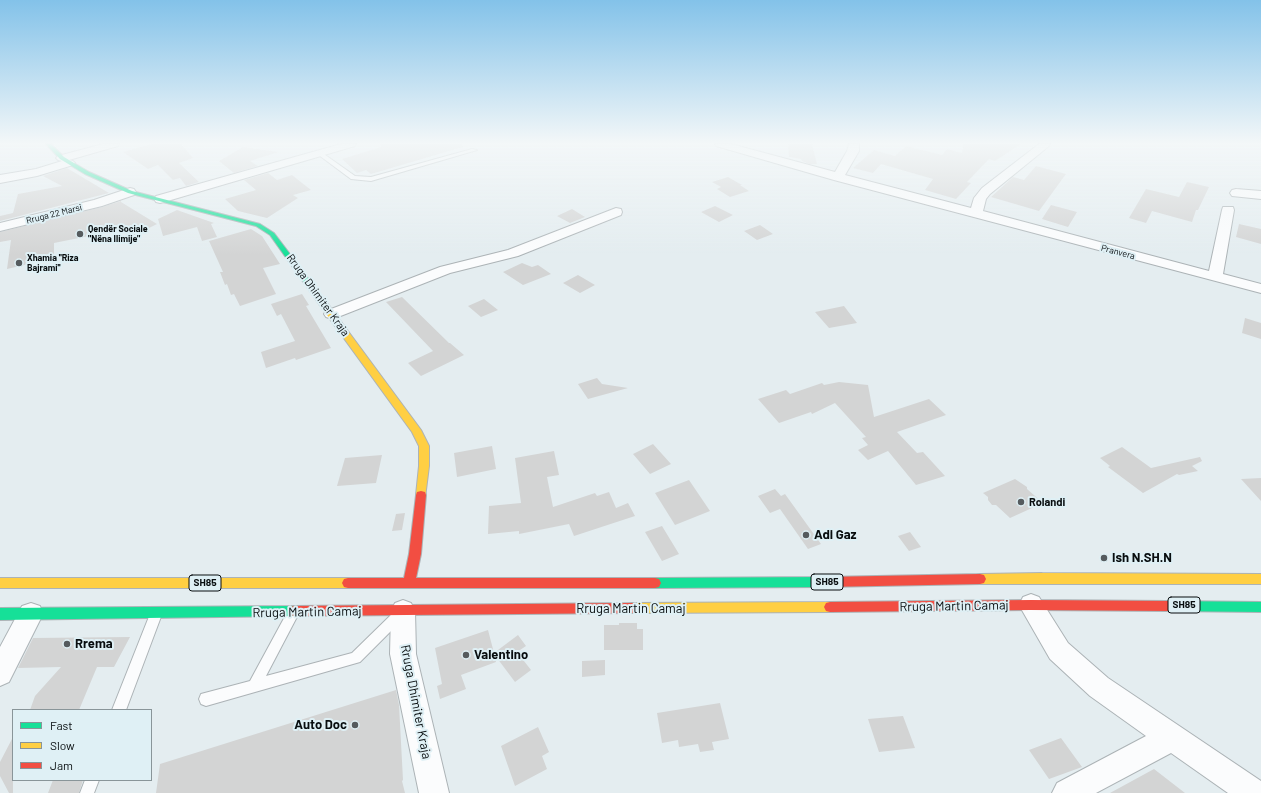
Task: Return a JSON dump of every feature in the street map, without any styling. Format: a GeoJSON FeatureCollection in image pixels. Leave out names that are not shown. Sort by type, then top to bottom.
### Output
{"type":"FeatureCollection","features":[{"type":"Feature","properties":{"kind":"main road","name":"Rruga Dhimiter Kraja"},"geometry":{"type":"LineString","coordinates":[[105,181],[130,192],[258,225],[272,234],[416,430],[424,446],[424,466],[415,554],[409,582]]}},
{"type":"Feature","properties":{"kind":"main road","name":"SH85"},"geometry":{"type":"LineString","coordinates":[[0,583],[729,582],[902,581],[1042,578],[1261,579]]}},
{"type":"Feature","properties":{"kind":"main road","name":"Rruga Martin Camaj"},"geometry":{"type":"LineString","coordinates":[[0,614],[156,614],[1031,605],[1261,606]]}},
{"type":"Feature","properties":{"kind":"street"},"geometry":{"type":"LineString","coordinates":[[160,199],[222,181]]}},
{"type":"Feature","properties":{"kind":"street","name":"Pranvera"},"geometry":{"type":"LineString","coordinates":[[853,181],[1261,289]]}},
{"type":"Feature","properties":{"kind":"street"},"geometry":{"type":"LineString","coordinates":[[976,214],[980,198],[999,181]]}},
{"type":"Feature","properties":{"kind":"street","name":"Rruga 22 Marsi"},"geometry":{"type":"LineString","coordinates":[[0,227],[98,203],[130,192]]}},
{"type":"Feature","properties":{"kind":"street"},"geometry":{"type":"LineString","coordinates":[[1236,193],[1261,195]]}},
{"type":"Feature","properties":{"kind":"street"},"geometry":{"type":"LineString","coordinates":[[1215,277],[1228,210]]}},
{"type":"Feature","properties":{"kind":"street"},"geometry":{"type":"LineString","coordinates":[[332,314],[446,270],[513,253],[616,212]]}},
{"type":"Feature","properties":{"kind":"street"},"geometry":{"type":"LineString","coordinates":[[1031,605],[1059,651],[1099,687],[1253,793]]}},
{"type":"Feature","properties":{"kind":"street","name":"Rruga Dhimiter Kraja"},"geometry":{"type":"LineString","coordinates":[[403,611],[403,654],[434,793]]}},
{"type":"Feature","properties":{"kind":"street"},"geometry":{"type":"LineString","coordinates":[[0,673],[31,614]]}},
{"type":"Feature","properties":{"kind":"street"},"geometry":{"type":"LineString","coordinates":[[1067,793],[1172,737]]}},
{"type":"Feature","properties":{"kind":"lane"},"geometry":{"type":"LineString","coordinates":[[206,699],[356,658],[403,611]]}},
{"type":"Feature","properties":{"kind":"lane"},"geometry":{"type":"LineString","coordinates":[[254,686],[293,612]]}},
{"type":"Feature","properties":{"kind":"lane"},"geometry":{"type":"LineString","coordinates":[[119,709],[156,614]]}},
{"type":"Feature","properties":{"kind":"lane"},"geometry":{"type":"LineString","coordinates":[[87,793],[92,781]]}},
{"type":"Feature","properties":{"kind":"building"},"geometry":{"type":"Polygon","coordinates":[[[53,181],[89,181],[109,193],[0,221],[0,216],[13,213],[18,194],[62,186],[53,181]]]}},
{"type":"Feature","properties":{"kind":"building"},"geometry":{"type":"Polygon","coordinates":[[[182,181],[199,182],[186,186],[182,181]]]}},
{"type":"Feature","properties":{"kind":"building"},"geometry":{"type":"Polygon","coordinates":[[[245,181],[300,181],[311,190],[293,195],[298,198],[267,218],[238,211],[225,199],[256,190],[245,181]]]}},
{"type":"Feature","properties":{"kind":"building"},"geometry":{"type":"Polygon","coordinates":[[[735,181],[749,191],[730,197],[717,189],[721,187],[712,182],[735,181]]]}},
{"type":"Feature","properties":{"kind":"building"},"geometry":{"type":"Polygon","coordinates":[[[932,181],[968,181],[967,182],[971,183],[956,199],[925,190],[932,181]]]}},
{"type":"Feature","properties":{"kind":"building"},"geometry":{"type":"Polygon","coordinates":[[[1009,181],[1061,181],[1039,211],[991,197],[1009,181]]]}},
{"type":"Feature","properties":{"kind":"building"},"geometry":{"type":"Polygon","coordinates":[[[1187,182],[1209,187],[1198,210],[1196,210],[1192,222],[1152,211],[1146,223],[1129,218],[1146,189],[1179,197],[1187,182]]]}},
{"type":"Feature","properties":{"kind":"building"},"geometry":{"type":"Polygon","coordinates":[[[121,201],[157,224],[135,235],[105,223],[104,233],[54,243],[54,258],[7,269],[11,240],[0,242],[0,232],[121,201]]]}},
{"type":"Feature","properties":{"kind":"building"},"geometry":{"type":"Polygon","coordinates":[[[1051,205],[1077,212],[1068,227],[1042,219],[1051,205]]]}},
{"type":"Feature","properties":{"kind":"building"},"geometry":{"type":"Polygon","coordinates":[[[715,206],[733,215],[719,222],[701,212],[715,206]]]}},
{"type":"Feature","properties":{"kind":"building"},"geometry":{"type":"Polygon","coordinates":[[[572,209],[585,217],[570,223],[557,216],[572,209]]]}},
{"type":"Feature","properties":{"kind":"building"},"geometry":{"type":"Polygon","coordinates":[[[177,210],[214,223],[211,224],[217,237],[202,241],[197,227],[163,236],[158,219],[177,210]]]}},
{"type":"Feature","properties":{"kind":"building"},"geometry":{"type":"Polygon","coordinates":[[[1239,224],[1261,229],[1261,244],[1236,237],[1239,224]]]}},
{"type":"Feature","properties":{"kind":"building"},"geometry":{"type":"Polygon","coordinates":[[[760,225],[773,234],[757,240],[744,231],[760,225]]]}},
{"type":"Feature","properties":{"kind":"building"},"geometry":{"type":"Polygon","coordinates":[[[251,229],[262,236],[280,264],[263,268],[276,294],[240,306],[234,294],[231,295],[227,284],[225,285],[220,272],[223,272],[209,241],[251,229]]]}},
{"type":"Feature","properties":{"kind":"building"},"geometry":{"type":"Polygon","coordinates":[[[522,263],[532,267],[538,265],[551,274],[523,285],[503,272],[522,263]]]}},
{"type":"Feature","properties":{"kind":"building"},"geometry":{"type":"Polygon","coordinates":[[[578,275],[595,285],[580,293],[563,283],[578,275]]]}},
{"type":"Feature","properties":{"kind":"building"},"geometry":{"type":"Polygon","coordinates":[[[302,294],[309,305],[306,306],[331,348],[266,368],[261,352],[295,341],[281,314],[277,316],[271,304],[302,294]]]}},
{"type":"Feature","properties":{"kind":"building"},"geometry":{"type":"Polygon","coordinates":[[[402,297],[449,343],[464,355],[421,376],[408,363],[433,351],[386,302],[402,297]]]}},
{"type":"Feature","properties":{"kind":"building"},"geometry":{"type":"Polygon","coordinates":[[[484,299],[498,310],[481,317],[468,306],[484,299]]]}},
{"type":"Feature","properties":{"kind":"building"},"geometry":{"type":"Polygon","coordinates":[[[844,306],[857,323],[829,328],[815,312],[844,306]]]}},
{"type":"Feature","properties":{"kind":"building"},"geometry":{"type":"Polygon","coordinates":[[[1245,318],[1261,323],[1261,339],[1242,333],[1245,318]]]}},
{"type":"Feature","properties":{"kind":"building"},"geometry":{"type":"Polygon","coordinates":[[[597,378],[602,384],[628,388],[588,399],[578,384],[597,378]]]}},
{"type":"Feature","properties":{"kind":"building"},"geometry":{"type":"Polygon","coordinates":[[[839,382],[868,385],[874,417],[929,399],[946,415],[897,432],[917,453],[923,452],[945,476],[916,485],[888,451],[868,460],[858,450],[868,445],[862,438],[866,437],[835,403],[812,414],[811,412],[779,423],[758,399],[786,390],[790,394],[822,383],[824,385],[839,382]]]}},
{"type":"Feature","properties":{"kind":"building"},"geometry":{"type":"Polygon","coordinates":[[[653,444],[671,464],[650,474],[633,454],[653,444]]]}},
{"type":"Feature","properties":{"kind":"building"},"geometry":{"type":"Polygon","coordinates":[[[492,446],[496,469],[457,477],[454,453],[492,446]]]}},
{"type":"Feature","properties":{"kind":"building"},"geometry":{"type":"Polygon","coordinates":[[[1122,447],[1151,468],[1200,457],[1202,461],[1192,466],[1198,471],[1179,475],[1177,474],[1143,493],[1108,467],[1110,466],[1100,458],[1122,447]]]}},
{"type":"Feature","properties":{"kind":"building"},"geometry":{"type":"Polygon","coordinates":[[[554,451],[559,475],[547,477],[553,507],[595,493],[597,496],[609,492],[616,508],[628,503],[635,516],[574,536],[569,524],[519,534],[519,531],[488,534],[489,506],[521,503],[515,458],[554,451]]]}},
{"type":"Feature","properties":{"kind":"building"},"geometry":{"type":"Polygon","coordinates":[[[382,455],[376,483],[337,486],[345,458],[382,455]]]}},
{"type":"Feature","properties":{"kind":"building"},"geometry":{"type":"Polygon","coordinates":[[[1261,478],[1261,501],[1241,479],[1261,478]]]}},
{"type":"Feature","properties":{"kind":"building"},"geometry":{"type":"Polygon","coordinates":[[[1015,479],[1027,487],[1027,489],[1043,503],[1010,518],[996,505],[992,505],[988,500],[988,497],[983,493],[1015,479]]]}},
{"type":"Feature","properties":{"kind":"building"},"geometry":{"type":"Polygon","coordinates":[[[689,480],[710,511],[675,525],[655,493],[689,480]]]}},
{"type":"Feature","properties":{"kind":"building"},"geometry":{"type":"Polygon","coordinates":[[[775,489],[781,496],[785,494],[821,544],[808,549],[780,509],[770,513],[758,496],[775,489]]]}},
{"type":"Feature","properties":{"kind":"building"},"geometry":{"type":"Polygon","coordinates":[[[405,513],[402,530],[392,531],[396,514],[405,513]]]}},
{"type":"Feature","properties":{"kind":"building"},"geometry":{"type":"Polygon","coordinates":[[[662,526],[679,554],[662,561],[645,532],[662,526]]]}},
{"type":"Feature","properties":{"kind":"building"},"geometry":{"type":"Polygon","coordinates":[[[910,532],[921,547],[909,551],[898,536],[910,532]]]}},
{"type":"Feature","properties":{"kind":"building"},"geometry":{"type":"Polygon","coordinates":[[[619,623],[637,623],[637,629],[643,629],[643,650],[604,650],[604,625],[619,625],[619,623]]]}},
{"type":"Feature","properties":{"kind":"building","name":"Valentino"},"geometry":{"type":"Polygon","coordinates":[[[488,630],[494,653],[518,635],[526,646],[517,652],[531,670],[515,682],[494,654],[496,662],[461,675],[466,689],[440,699],[437,686],[442,684],[435,648],[488,630]]]}},
{"type":"Feature","properties":{"kind":"building"},"geometry":{"type":"Polygon","coordinates":[[[130,637],[114,667],[97,667],[79,709],[30,709],[35,696],[61,667],[18,668],[33,638],[130,637]]]}},
{"type":"Feature","properties":{"kind":"building"},"geometry":{"type":"Polygon","coordinates":[[[605,660],[605,675],[582,677],[582,661],[605,660]]]}},
{"type":"Feature","properties":{"kind":"building"},"geometry":{"type":"Polygon","coordinates":[[[396,690],[399,705],[402,781],[405,793],[156,793],[160,764],[396,690]]]}},
{"type":"Feature","properties":{"kind":"building"},"geometry":{"type":"Polygon","coordinates":[[[720,703],[729,739],[712,742],[714,750],[700,752],[698,744],[679,747],[678,740],[662,743],[657,713],[720,703]]]}},
{"type":"Feature","properties":{"kind":"building"},"geometry":{"type":"Polygon","coordinates":[[[903,716],[915,748],[879,752],[868,719],[903,716]]]}},
{"type":"Feature","properties":{"kind":"building"},"geometry":{"type":"Polygon","coordinates":[[[538,727],[549,752],[542,756],[547,769],[515,786],[501,746],[538,727]]]}},
{"type":"Feature","properties":{"kind":"building"},"geometry":{"type":"Polygon","coordinates":[[[1061,738],[1082,767],[1049,779],[1029,750],[1061,738]]]}},
{"type":"Feature","properties":{"kind":"building"},"geometry":{"type":"Polygon","coordinates":[[[12,739],[13,793],[9,793],[0,776],[0,762],[12,739]]]}},
{"type":"Feature","properties":{"kind":"building"},"geometry":{"type":"Polygon","coordinates":[[[1154,769],[1185,793],[1110,793],[1154,769]]]}},
{"type":"Feature","properties":{"kind":"building"},"geometry":{"type":"Polygon","coordinates":[[[53,781],[83,781],[79,793],[48,793],[53,781]]]}},
{"type":"Feature","properties":{"kind":"traffic: fast"},"geometry":{"type":"LineString","coordinates":[[105,181],[130,192],[258,225],[272,234],[322,302]]}},
{"type":"Feature","properties":{"kind":"traffic: fast"},"geometry":{"type":"LineString","coordinates":[[655,583],[825,582]]}},
{"type":"Feature","properties":{"kind":"traffic: fast"},"geometry":{"type":"LineString","coordinates":[[1167,606],[1261,607]]}},
{"type":"Feature","properties":{"kind":"traffic: fast"},"geometry":{"type":"LineString","coordinates":[[0,614],[294,611]]}},
{"type":"Feature","properties":{"kind":"traffic: slow"},"geometry":{"type":"LineString","coordinates":[[322,302],[416,430],[424,446],[424,466],[421,495]]}},
{"type":"Feature","properties":{"kind":"traffic: slow"},"geometry":{"type":"LineString","coordinates":[[980,579],[1261,579]]}},
{"type":"Feature","properties":{"kind":"traffic: slow"},"geometry":{"type":"LineString","coordinates":[[0,583],[348,583]]}},
{"type":"Feature","properties":{"kind":"traffic: slow"},"geometry":{"type":"LineString","coordinates":[[632,608],[830,607]]}},
{"type":"Feature","properties":{"kind":"traffic: jam"},"geometry":{"type":"LineString","coordinates":[[409,582],[415,554],[421,495]]}},
{"type":"Feature","properties":{"kind":"traffic: jam"},"geometry":{"type":"LineString","coordinates":[[825,582],[980,579]]}},
{"type":"Feature","properties":{"kind":"traffic: jam"},"geometry":{"type":"LineString","coordinates":[[348,583],[655,583]]}},
{"type":"Feature","properties":{"kind":"traffic: jam"},"geometry":{"type":"LineString","coordinates":[[830,607],[1031,605],[1167,606]]}},
{"type":"Feature","properties":{"kind":"traffic: jam"},"geometry":{"type":"LineString","coordinates":[[294,611],[632,608]]}},
{"type":"Feature","properties":{"kind":"place","name":"Qendër Sociale \"Nëna Ilimije\""},"geometry":{"type":"Point","coordinates":[80,234]}},
{"type":"Feature","properties":{"kind":"place","name":"Xhamia ''Riza Bajrami''"},"geometry":{"type":"Point","coordinates":[19,263]}},
{"type":"Feature","properties":{"kind":"place","name":"Rolandi"},"geometry":{"type":"Point","coordinates":[1021,502]}},
{"type":"Feature","properties":{"kind":"place","name":"Adi Gaz"},"geometry":{"type":"Point","coordinates":[806,535]}},
{"type":"Feature","properties":{"kind":"place","name":"Ish N.SH.N"},"geometry":{"type":"Point","coordinates":[1104,558]}},
{"type":"Feature","properties":{"kind":"place","name":"Rrema"},"geometry":{"type":"Point","coordinates":[67,644]}},
{"type":"Feature","properties":{"kind":"place","name":"Valentino"},"geometry":{"type":"Point","coordinates":[466,655]}},
{"type":"Feature","properties":{"kind":"place","name":"Auto Doc"},"geometry":{"type":"Point","coordinates":[355,725]}}]}
